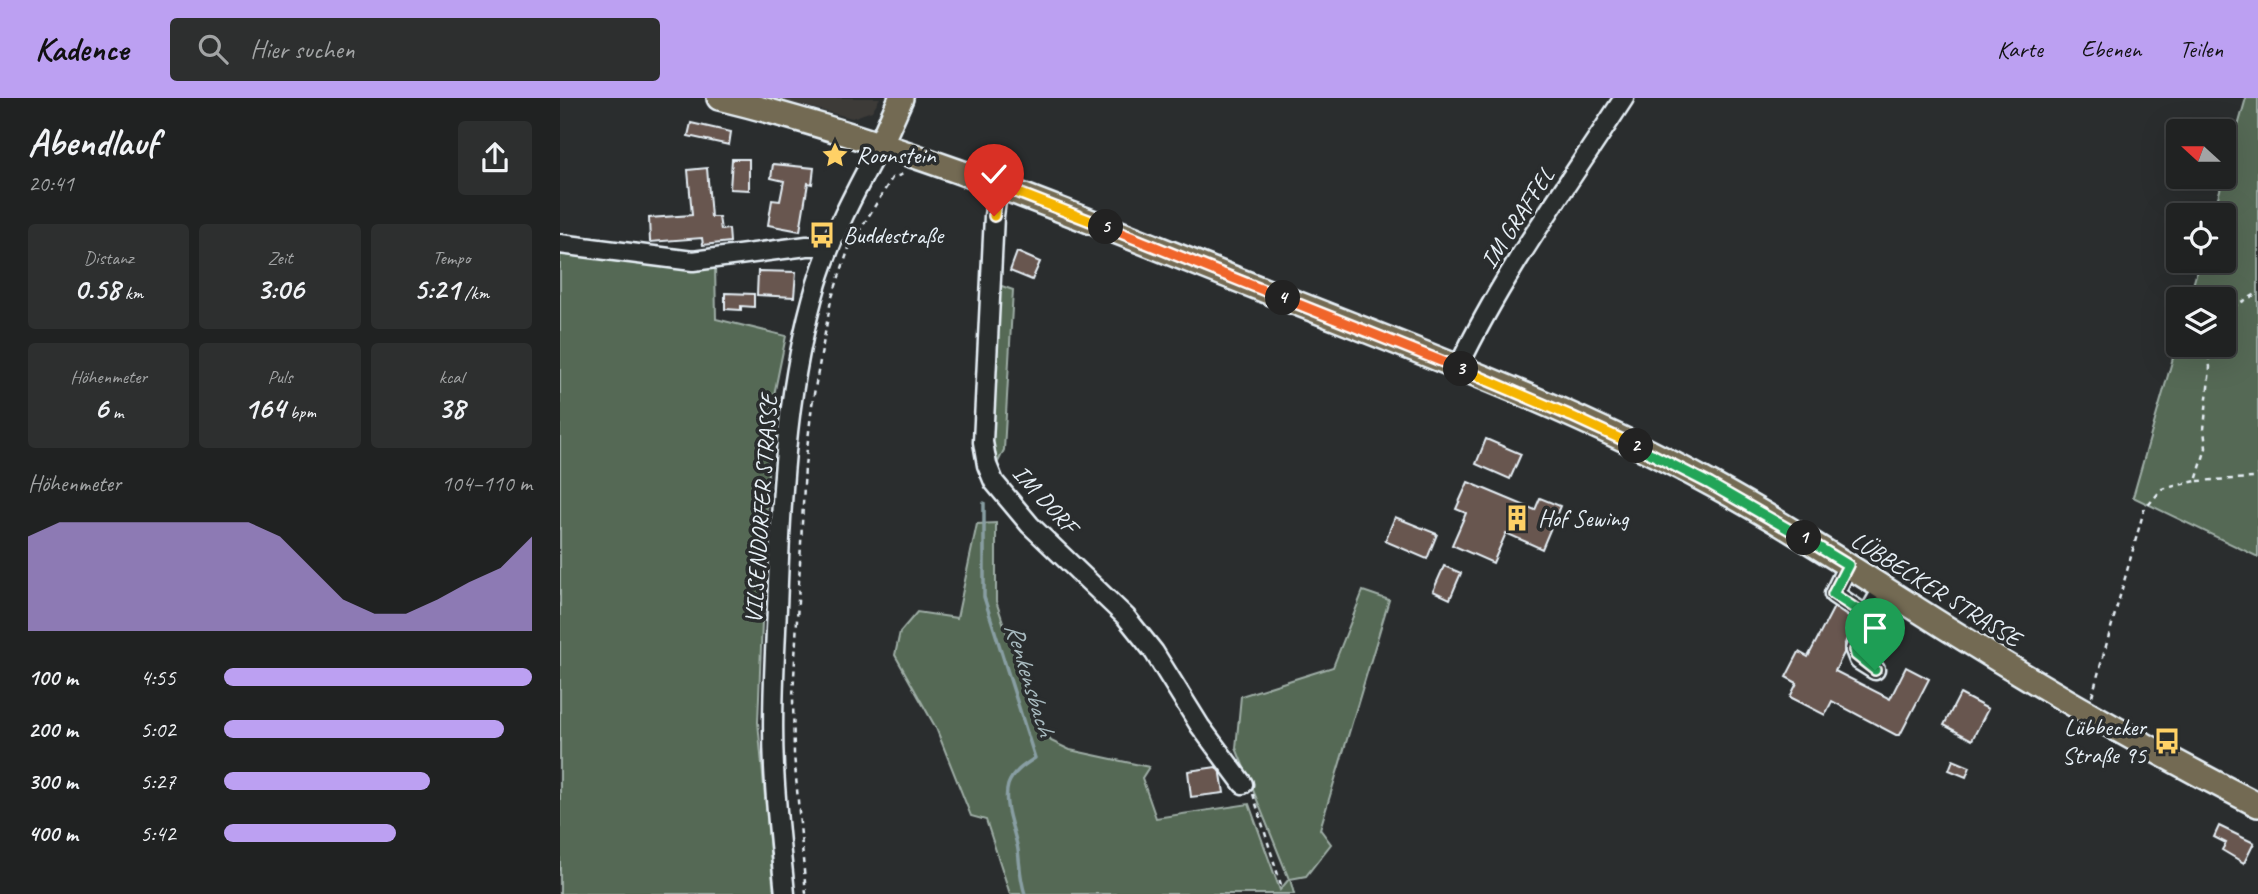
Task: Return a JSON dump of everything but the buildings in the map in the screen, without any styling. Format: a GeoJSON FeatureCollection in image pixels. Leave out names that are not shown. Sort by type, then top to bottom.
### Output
{"type":"FeatureCollection","features":[{"type":"Feature","properties":{"kind":"main road","name":"LÜBBECKER STRASSE"},"geometry":{"type":"LineString","coordinates":[[719,98],[767,109],[881,143],[998,185],[1458,368],[1571,416],[1699,478],[1848,565],[2087,712],[2258,805]]}},
{"type":"Feature","properties":{"kind":"main road"},"geometry":{"type":"LineString","coordinates":[[881,143],[901,98]]}},
{"type":"Feature","properties":{"kind":"street","name":"IM GRAFFEL"},"geometry":{"type":"LineString","coordinates":[[1458,368],[1471,340],[1514,267],[1624,98]]}},
{"type":"Feature","properties":{"kind":"street","name":"VILSENDORFER STRASSE"},"geometry":{"type":"LineString","coordinates":[[785,894],[774,766],[774,716],[784,462],[791,407],[807,318],[831,246],[881,143]]}},
{"type":"Feature","properties":{"kind":"street","name":"IM DORF"},"geometry":{"type":"LineString","coordinates":[[998,185],[994,216],[983,442],[987,465],[994,482],[1030,525],[1126,617],[1154,652],[1200,726],[1242,784]]}},
{"type":"Feature","properties":{"kind":"street"},"geometry":{"type":"LineString","coordinates":[[560,244],[693,261],[807,246],[831,246]]}},
{"type":"Feature","properties":{"kind":"street"},"geometry":{"type":"LineString","coordinates":[[1848,565],[1833,594],[1868,617]]}},
{"type":"Feature","properties":{"kind":"street"},"geometry":{"type":"LineString","coordinates":[[1875,670],[1856,655],[1855,650],[1884,587]]}},
{"type":"Feature","properties":{"kind":"path"},"geometry":{"type":"LineString","coordinates":[[806,894],[794,754],[793,697],[805,466],[812,405],[831,300],[849,248],[892,178],[909,172],[919,156]]}},
{"type":"Feature","properties":{"kind":"path"},"geometry":{"type":"LineString","coordinates":[[2236,305],[2258,292]]}},
{"type":"Feature","properties":{"kind":"path"},"geometry":{"type":"LineString","coordinates":[[2196,481],[2206,448],[2203,429],[2210,367],[2209,357]]}},
{"type":"Feature","properties":{"kind":"path"},"geometry":{"type":"LineString","coordinates":[[2087,712],[2144,510],[2162,489],[2196,481],[2253,478],[2258,475]]}},
{"type":"Feature","properties":{"kind":"path"},"geometry":{"type":"LineString","coordinates":[[1242,784],[1256,797],[1283,888]]}},
{"type":"Feature","properties":{"kind":"shaded area"},"geometry":{"type":"Polygon","coordinates":[[[772,98],[880,98],[872,111],[852,118],[772,98]]]}},
{"type":"Feature","properties":{"kind":"green space"},"geometry":{"type":"Polygon","coordinates":[[[2246,98],[2258,98],[2258,557],[2133,497],[2173,357],[2236,357],[2236,287],[2192,287],[2197,273],[2236,273],[2236,203],[2216,203],[2220,189],[2236,189],[2236,133],[2246,98]]]}},
{"type":"Feature","properties":{"kind":"green space"},"geometry":{"type":"Polygon","coordinates":[[[560,249],[715,264],[716,319],[786,336],[772,405],[769,446],[758,722],[774,894],[560,894],[560,249]]]}},
{"type":"Feature","properties":{"kind":"green space"},"geometry":{"type":"Polygon","coordinates":[[[996,284],[1013,290],[1004,450],[993,472],[986,448],[996,284]]]}},
{"type":"Feature","properties":{"kind":"green space"},"geometry":{"type":"Polygon","coordinates":[[[996,523],[996,601],[1031,706],[1051,741],[1070,750],[1149,767],[1142,778],[1156,818],[1249,804],[1280,890],[1289,879],[1236,748],[1241,696],[1333,667],[1363,591],[1389,600],[1320,829],[1331,844],[1306,876],[1290,879],[1294,894],[1010,894],[986,820],[971,816],[936,728],[895,655],[900,632],[917,612],[957,618],[977,524],[996,523]]]}},
{"type":"Feature","properties":{"kind":"waterway","name":"Renkensbach"},"geometry":{"type":"LineString","coordinates":[[984,503],[984,597],[1035,758],[1012,777],[1007,793],[1025,894]]}},
{"type":"Feature","properties":{"kind":"place","name":"Roonstein"},"geometry":{"type":"Point","coordinates":[835,155]}},
{"type":"Feature","properties":{"kind":"place","name":"Buddestraße"},"geometry":{"type":"Point","coordinates":[822,235]}},
{"type":"Feature","properties":{"kind":"place","name":"Hof Sewing"},"geometry":{"type":"Point","coordinates":[1517,518]}},
{"type":"Feature","properties":{"kind":"place","name":"Lübbecker Straße 95"},"geometry":{"type":"Point","coordinates":[2167,741]}},
{"type":"Feature","properties":{"kind":"route"},"geometry":{"type":"LineString","coordinates":[[994,216],[998,185],[1458,368],[1571,416],[1710,484],[1848,565],[1833,594],[1868,617],[1855,650],[1859,660],[1875,670]]}}]}
